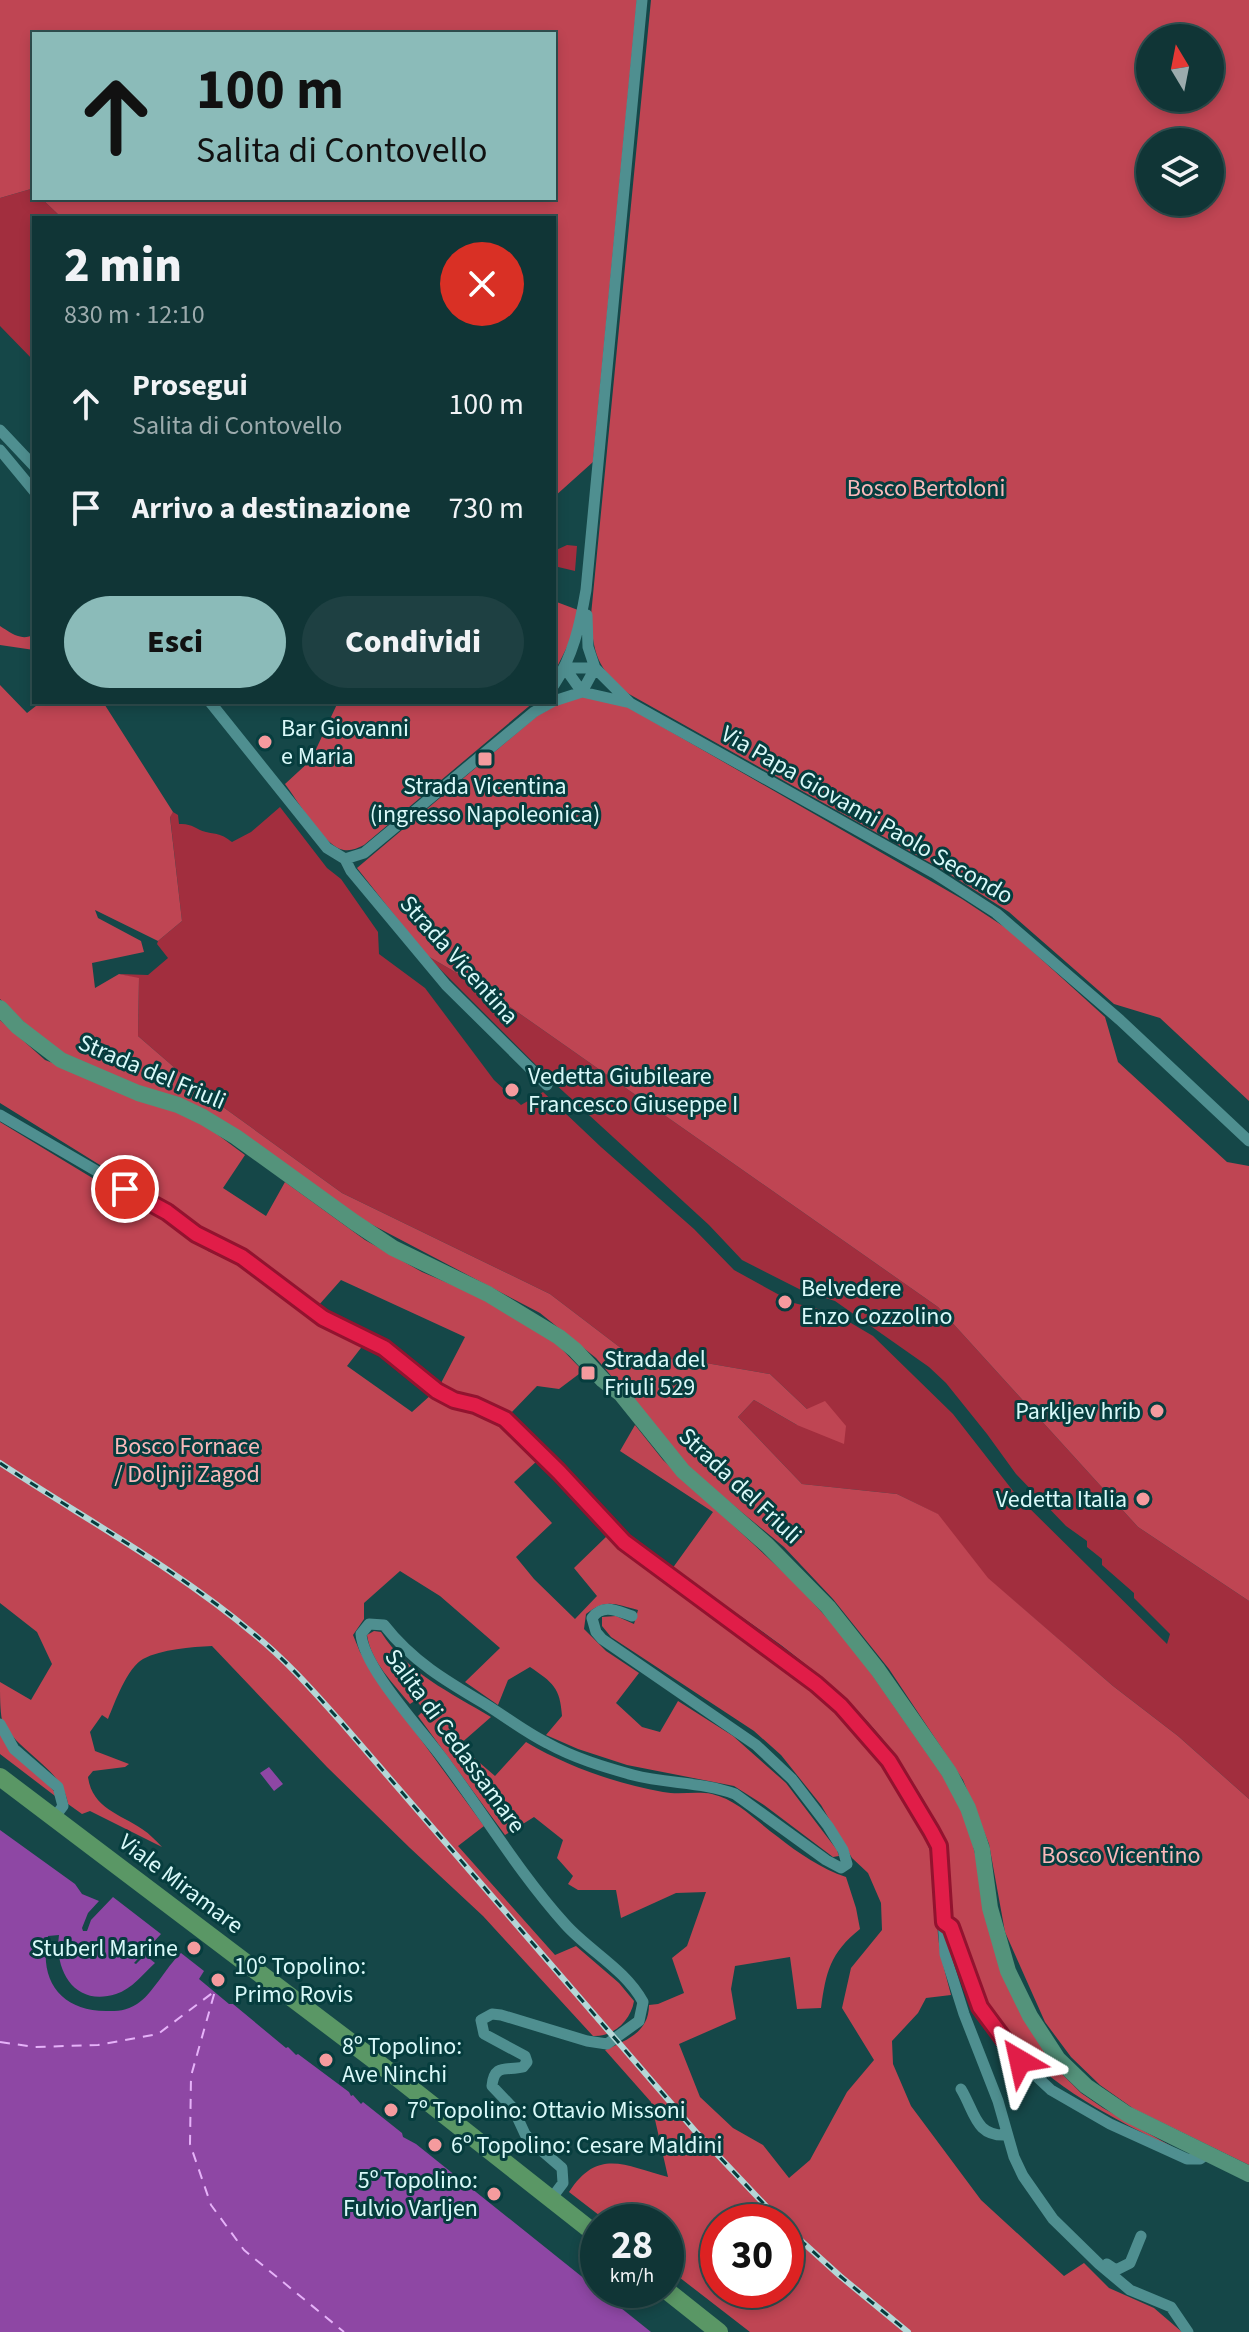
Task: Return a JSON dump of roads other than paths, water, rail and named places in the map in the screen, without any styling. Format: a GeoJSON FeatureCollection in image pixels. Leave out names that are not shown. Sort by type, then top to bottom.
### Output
{"type":"FeatureCollection","features":[{"type":"Feature","properties":{"kind":"main road","name":"Strada del Friuli"},"geometry":{"type":"LineString","coordinates":[[0,1008],[18,1027],[61,1060],[138,1093],[178,1105],[236,1137],[393,1248],[488,1294],[559,1337],[621,1394],[683,1471],[767,1545],[828,1607],[878,1670],[949,1772],[968,1808],[982,1849],[990,1908],[1008,1971],[1030,2016],[1058,2059],[1086,2086],[1116,2107],[1249,2174]]}},
{"type":"Feature","properties":{"kind":"main road","name":"Viale Miramare"},"geometry":{"type":"LineString","coordinates":[[0,1777],[394,2075],[580,2222]]}},
{"type":"Feature","properties":{"kind":"main road"},"geometry":{"type":"LineString","coordinates":[[684,2304],[719,2332]]}},
{"type":"Feature","properties":{"kind":"street"},"geometry":{"type":"LineString","coordinates":[[556,682],[565,668],[579,630],[586,590],[642,0]]}},
{"type":"Feature","properties":{"kind":"street"},"geometry":{"type":"LineString","coordinates":[[0,430],[32,464]]}},
{"type":"Feature","properties":{"kind":"street"},"geometry":{"type":"LineString","coordinates":[[0,450],[32,489]]}},
{"type":"Feature","properties":{"kind":"street"},"geometry":{"type":"LineString","coordinates":[[556,701],[582,692],[595,668],[588,647],[586,590]]}},
{"type":"Feature","properties":{"kind":"street"},"geometry":{"type":"LineString","coordinates":[[565,668],[595,668]]}},
{"type":"Feature","properties":{"kind":"street"},"geometry":{"type":"LineString","coordinates":[[565,668],[582,692]]}},
{"type":"Feature","properties":{"kind":"street","name":"Via Papa Giovanni Paolo Secondo"},"geometry":{"type":"LineString","coordinates":[[595,668],[630,703],[934,873],[996,913],[1120,1020],[1249,1141]]}},
{"type":"Feature","properties":{"kind":"street","name":"Via Papa Giovanni Paolo Secondo"},"geometry":{"type":"LineString","coordinates":[[582,692],[630,703]]}},
{"type":"Feature","properties":{"kind":"street","name":"Strada Vicentina"},"geometry":{"type":"LineString","coordinates":[[212,704],[327,848],[345,859],[351,871],[446,985],[547,1085]]}},
{"type":"Feature","properties":{"kind":"street"},"geometry":{"type":"LineString","coordinates":[[345,859],[364,853],[538,707]]}},
{"type":"Feature","properties":{"kind":"street"},"geometry":{"type":"LineString","coordinates":[[0,1115],[167,1212],[196,1234],[242,1257],[323,1318],[393,1353],[437,1391],[505,1419],[624,1542],[816,1684],[841,1706],[889,1761],[939,1846],[945,1954],[964,2014],[998,2101],[1007,2135],[1019,2167],[1035,2196],[1053,2219],[1099,2264],[1130,2290],[1171,2307],[1188,2332]]}},
{"type":"Feature","properties":{"kind":"street","name":"Salita di Cedassamare"},"geometry":{"type":"LineString","coordinates":[[551,2199],[563,2183],[562,2168],[525,2134],[513,2108],[492,2086],[496,2072],[502,2067],[523,2067],[527,2062],[525,2056],[484,2034],[481,2020],[492,2014],[501,2015],[607,2044],[639,2021],[643,2002],[621,1974],[568,1927],[540,1895],[448,1764],[371,1664],[361,1634],[369,1624],[384,1625],[424,1667],[550,1745],[590,1763],[664,1783],[718,1787],[735,1794],[826,1860],[841,1868],[847,1864],[843,1850],[828,1826],[783,1770],[756,1745],[602,1639],[592,1618],[604,1608],[632,1616]]}},
{"type":"Feature","properties":{"kind":"street"},"geometry":{"type":"LineString","coordinates":[[0,1724],[14,1749],[58,1787],[63,1806],[54,1818]]}},
{"type":"Feature","properties":{"kind":"street","name":"Strada del Friuli"},"geometry":{"type":"LineString","coordinates":[[944,1922],[951,1927],[980,2007],[1020,2061],[1051,2090],[1110,2124],[1187,2159],[1200,2159],[1207,2154]]}},
{"type":"Feature","properties":{"kind":"street"},"geometry":{"type":"LineString","coordinates":[[961,2089],[981,2128],[994,2136],[1007,2135]]}},
{"type":"Feature","properties":{"kind":"street"},"geometry":{"type":"LineString","coordinates":[[1099,2264],[1103,2262],[1116,2270],[1130,2263],[1141,2236]]}},
{"type":"Feature","properties":{"kind":"railway"},"geometry":{"type":"LineString","coordinates":[[0,1463],[194,1588],[289,1666],[696,2132],[764,2204]]}},
{"type":"Feature","properties":{"kind":"railway"},"geometry":{"type":"LineString","coordinates":[[804,2243],[908,2332]]}},
{"type":"Feature","properties":{"kind":"place","name":"Bar Giovanni e Maria"},"geometry":{"type":"Point","coordinates":[265,742]}},
{"type":"Feature","properties":{"kind":"place","name":"Strada Vicentina (ingresso Napoleonica)"},"geometry":{"type":"Point","coordinates":[485,759]}},
{"type":"Feature","properties":{"kind":"place","name":"Vedetta Giubileare Francesco Giuseppe I"},"geometry":{"type":"Point","coordinates":[512,1090]}},
{"type":"Feature","properties":{"kind":"place","name":"Belvedere Enzo Cozzolino"},"geometry":{"type":"Point","coordinates":[785,1302]}},
{"type":"Feature","properties":{"kind":"place","name":"Strada del Friuli 529"},"geometry":{"type":"Point","coordinates":[588,1373]}},
{"type":"Feature","properties":{"kind":"place","name":"Parkljev hrib"},"geometry":{"type":"Point","coordinates":[1157,1411]}},
{"type":"Feature","properties":{"kind":"place","name":"Vedetta Italia"},"geometry":{"type":"Point","coordinates":[1143,1499]}},
{"type":"Feature","properties":{"kind":"place","name":"Stuberl Marine"},"geometry":{"type":"Point","coordinates":[194,1948]}},
{"type":"Feature","properties":{"kind":"place","name":"10º Topolino: Primo Rovis"},"geometry":{"type":"Point","coordinates":[218,1980]}},
{"type":"Feature","properties":{"kind":"place","name":"8º Topolino: Ave Ninchi"},"geometry":{"type":"Point","coordinates":[326,2060]}},
{"type":"Feature","properties":{"kind":"place","name":"7º Topolino: Ottavio Missoni"},"geometry":{"type":"Point","coordinates":[391,2110]}},
{"type":"Feature","properties":{"kind":"place","name":"6º Topolino: Cesare Maldini"},"geometry":{"type":"Point","coordinates":[435,2145]}},
{"type":"Feature","properties":{"kind":"place","name":"5º Topolino: Fulvio Varljen"},"geometry":{"type":"Point","coordinates":[494,2194]}},
{"type":"Feature","properties":{"kind":"park label","name":"Bosco Bertoloni"},"geometry":{"type":"Point","coordinates":[926,488]}},
{"type":"Feature","properties":{"kind":"park label","name":"Bosco Fornace / Doljnji Zagod"},"geometry":{"type":"Point","coordinates":[187,1460]}},
{"type":"Feature","properties":{"kind":"park label","name":"Bosco Vicentino"},"geometry":{"type":"Point","coordinates":[1121,1855]}}]}
